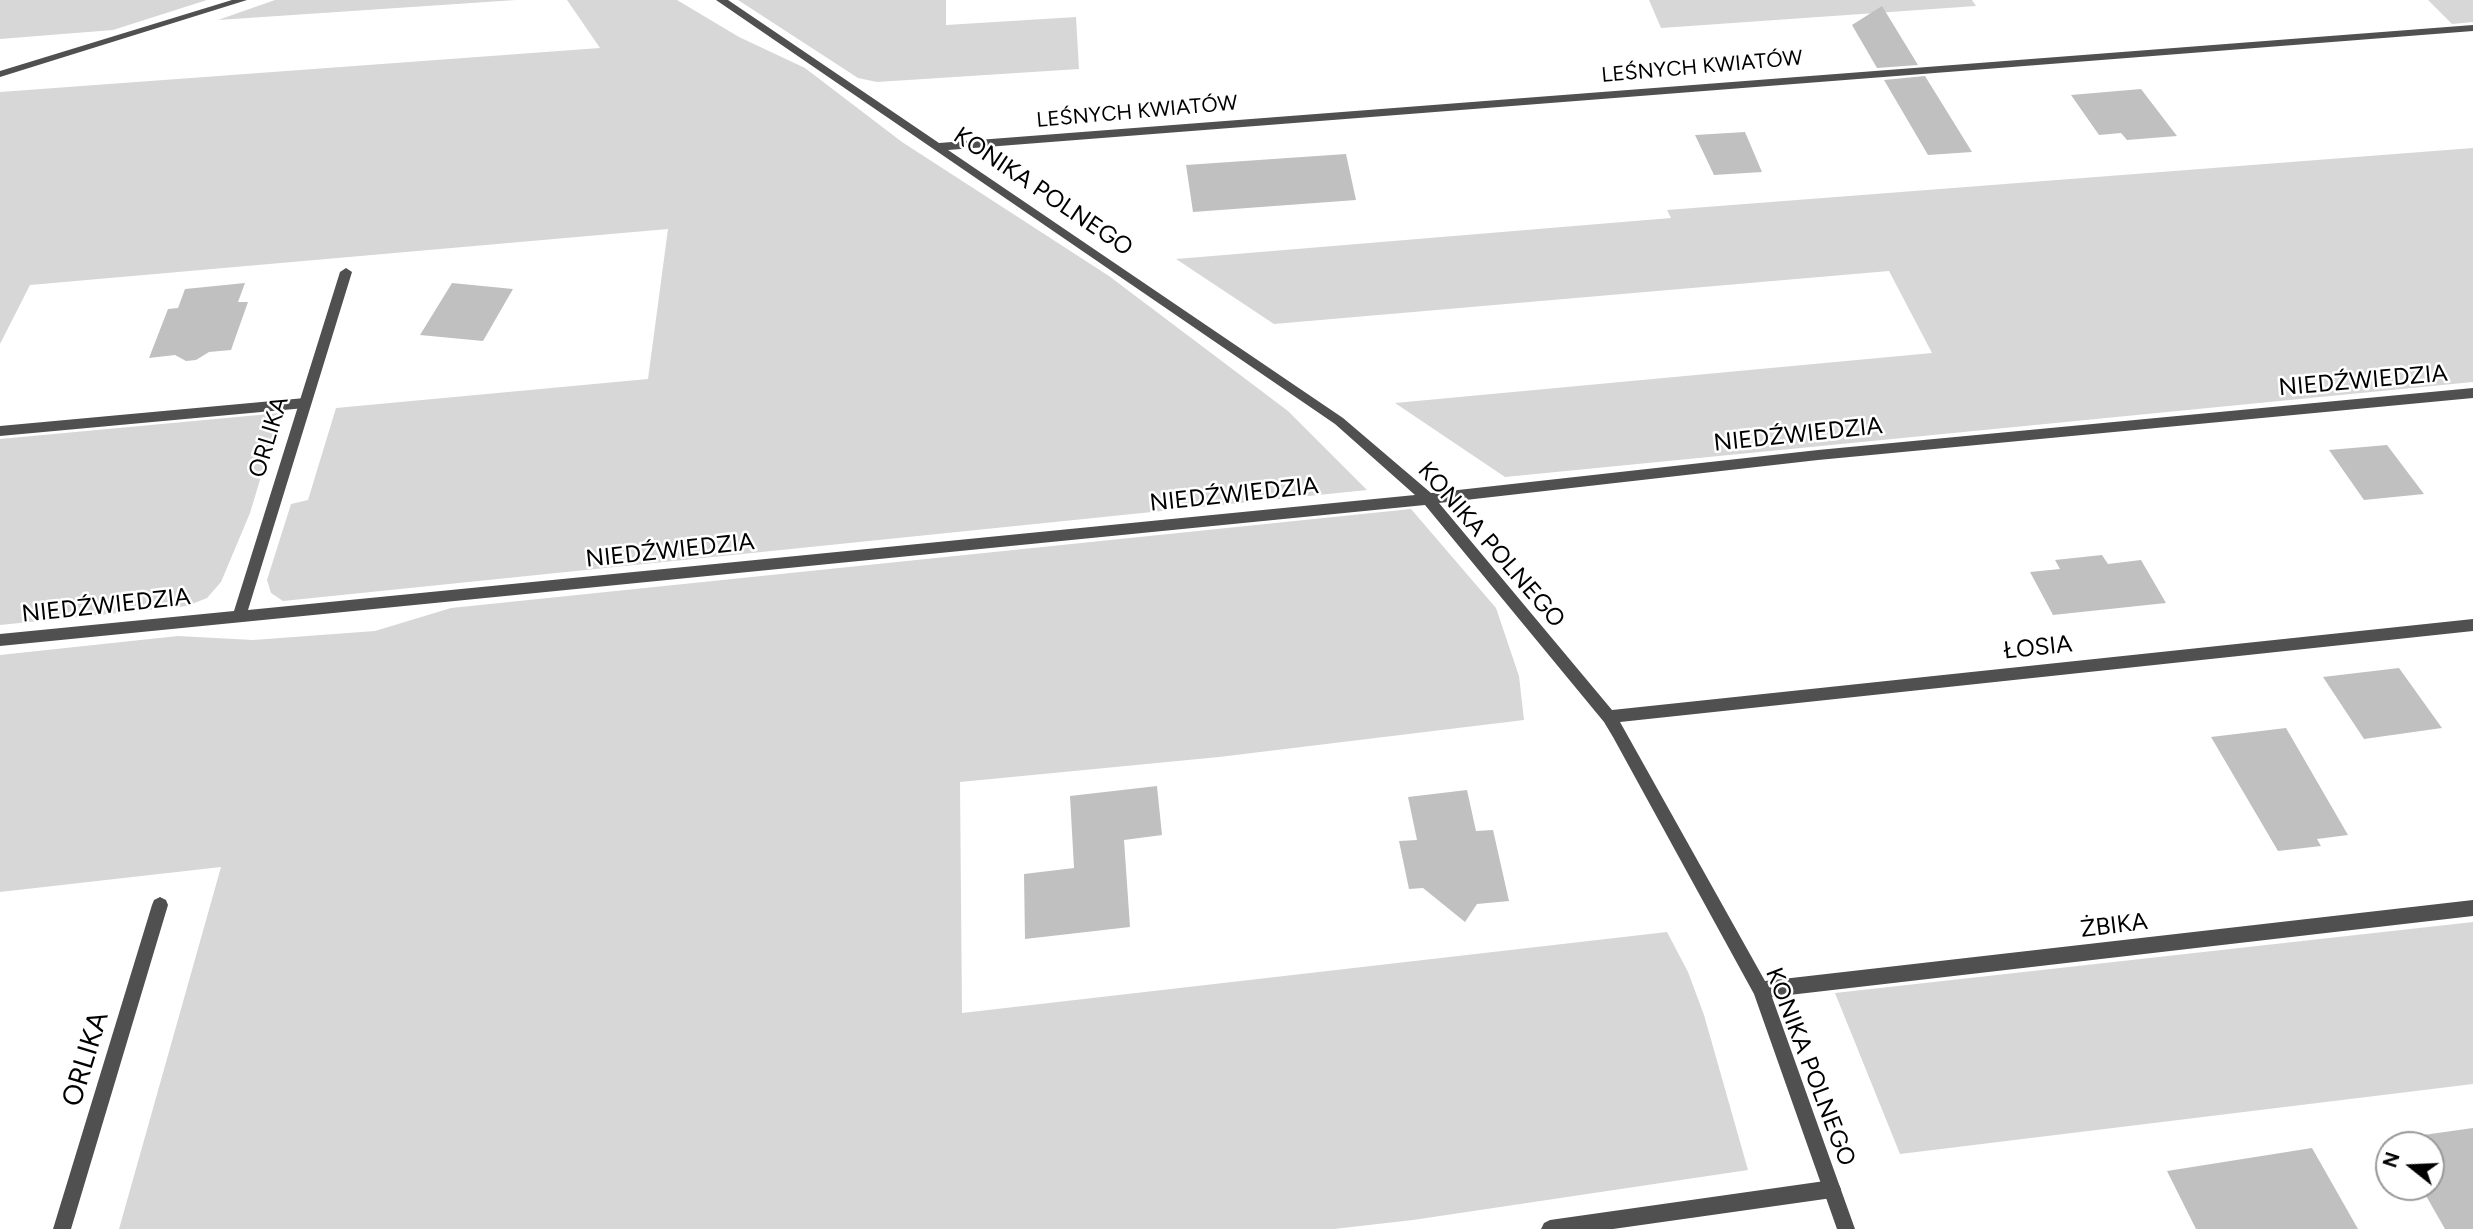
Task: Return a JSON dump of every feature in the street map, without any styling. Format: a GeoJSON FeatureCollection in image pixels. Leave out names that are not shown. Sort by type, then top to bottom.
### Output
{"type":"FeatureCollection","features":[{"type":"Feature","properties":{"kind":"street"},"geometry":{"type":"LineString","coordinates":[[0,74],[242,0]]}},
{"type":"Feature","properties":{"kind":"street","name":"KONIKA POLNEGO"},"geometry":{"type":"LineString","coordinates":[[721,0],[1339,421],[1428,499],[1609,717],[1761,990],[1846,1229]]}},
{"type":"Feature","properties":{"kind":"street","name":"LEŚNYCH KWIATÓW"},"geometry":{"type":"LineString","coordinates":[[934,147],[2473,28]]}},
{"type":"Feature","properties":{"kind":"street","name":"ORLIKA"},"geometry":{"type":"LineString","coordinates":[[239,616],[346,272]]}},
{"type":"Feature","properties":{"kind":"street","name":"NIEDŹWIEDZIA"},"geometry":{"type":"LineString","coordinates":[[0,640],[1428,499],[1831,454],[2473,393]]}},
{"type":"Feature","properties":{"kind":"street"},"geometry":{"type":"LineString","coordinates":[[0,430],[305,403]]}},
{"type":"Feature","properties":{"kind":"street","name":"ŁOSIA"},"geometry":{"type":"LineString","coordinates":[[1609,717],[2473,625]]}},
{"type":"Feature","properties":{"kind":"street","name":"ORLIKA"},"geometry":{"type":"LineString","coordinates":[[62,1229],[160,905]]}},
{"type":"Feature","properties":{"kind":"street","name":"ŻBIKA"},"geometry":{"type":"LineString","coordinates":[[1761,990],[2473,908]]}},
{"type":"Feature","properties":{"kind":"street"},"geometry":{"type":"LineString","coordinates":[[1550,1229],[1832,1189]]}},
{"type":"Feature","properties":{"kind":"shaded area"},"geometry":{"type":"Polygon","coordinates":[[[0,0],[207,0],[113,30],[0,39],[0,0]]]}},
{"type":"Feature","properties":{"kind":"shaded area"},"geometry":{"type":"Polygon","coordinates":[[[275,0],[516,0],[218,20],[275,0]]]}},
{"type":"Feature","properties":{"kind":"shaded area"},"geometry":{"type":"Polygon","coordinates":[[[567,0],[677,0],[739,37],[805,68],[902,142],[1109,276],[1288,411],[1367,490],[283,601],[271,593],[267,580],[291,504],[308,500],[336,408],[648,379],[668,229],[30,285],[0,344],[0,92],[600,48],[567,0]]]}},
{"type":"Feature","properties":{"kind":"shaded area"},"geometry":{"type":"Polygon","coordinates":[[[738,0],[946,0],[946,25],[1076,17],[1079,69],[877,82],[858,78],[738,0]]]}},
{"type":"Feature","properties":{"kind":"shaded area"},"geometry":{"type":"Polygon","coordinates":[[[1649,0],[1972,0],[1976,6],[1661,28],[1649,0]]]}},
{"type":"Feature","properties":{"kind":"shaded area"},"geometry":{"type":"Polygon","coordinates":[[[2428,0],[2473,0],[2473,22],[2452,24],[2428,0]]]}},
{"type":"Feature","properties":{"kind":"shaded area"},"geometry":{"type":"Polygon","coordinates":[[[2473,148],[2473,382],[1505,477],[1395,403],[1932,353],[1889,271],[1274,324],[1176,259],[1671,218],[1667,210],[2473,148]]]}},
{"type":"Feature","properties":{"kind":"shaded area"},"geometry":{"type":"Polygon","coordinates":[[[280,413],[250,513],[221,582],[207,598],[187,606],[0,625],[0,439],[280,413]]]}},
{"type":"Feature","properties":{"kind":"shaded area"},"geometry":{"type":"Polygon","coordinates":[[[1411,509],[1496,608],[1519,676],[1524,720],[1219,757],[960,782],[962,1013],[1667,932],[1688,972],[1704,1015],[1748,1170],[1413,1220],[1334,1229],[119,1229],[221,867],[0,892],[0,655],[178,636],[253,640],[375,631],[451,608],[1411,509]]]}},
{"type":"Feature","properties":{"kind":"shaded area"},"geometry":{"type":"Polygon","coordinates":[[[2473,922],[2473,1084],[1900,1154],[1835,993],[2473,922]]]}},
{"type":"Feature","properties":{"kind":"building"},"geometry":{"type":"Polygon","coordinates":[[[1882,6],[1918,65],[1877,68],[1852,25],[1882,6]]]}},
{"type":"Feature","properties":{"kind":"building"},"geometry":{"type":"Polygon","coordinates":[[[1925,76],[1972,152],[1928,155],[1884,80],[1925,76]]]}},
{"type":"Feature","properties":{"kind":"building"},"geometry":{"type":"Polygon","coordinates":[[[2141,89],[2177,136],[2127,140],[2121,133],[2099,135],[2071,95],[2141,89]]]}},
{"type":"Feature","properties":{"kind":"building"},"geometry":{"type":"Polygon","coordinates":[[[1745,132],[1762,172],[1714,175],[1695,135],[1745,132]]]}},
{"type":"Feature","properties":{"kind":"building"},"geometry":{"type":"Polygon","coordinates":[[[1346,154],[1356,200],[1193,212],[1186,165],[1346,154]]]}},
{"type":"Feature","properties":{"kind":"building"},"geometry":{"type":"Polygon","coordinates":[[[245,283],[238,302],[248,302],[231,350],[209,352],[196,360],[186,361],[175,355],[149,358],[168,309],[178,308],[185,289],[245,283]]]}},
{"type":"Feature","properties":{"kind":"building"},"geometry":{"type":"Polygon","coordinates":[[[452,283],[513,289],[483,341],[420,335],[452,283]]]}},
{"type":"Feature","properties":{"kind":"building"},"geometry":{"type":"Polygon","coordinates":[[[2387,445],[2424,494],[2364,500],[2329,450],[2387,445]]]}},
{"type":"Feature","properties":{"kind":"building"},"geometry":{"type":"Polygon","coordinates":[[[2102,555],[2108,564],[2141,560],[2166,603],[2053,615],[2030,572],[2060,569],[2055,560],[2102,555]]]}},
{"type":"Feature","properties":{"kind":"building"},"geometry":{"type":"Polygon","coordinates":[[[2399,668],[2442,728],[2364,739],[2323,677],[2399,668]]]}},
{"type":"Feature","properties":{"kind":"building"},"geometry":{"type":"Polygon","coordinates":[[[2286,728],[2348,835],[2317,839],[2321,846],[2278,851],[2211,737],[2286,728]]]}},
{"type":"Feature","properties":{"kind":"building"},"geometry":{"type":"Polygon","coordinates":[[[1157,786],[1162,835],[1124,840],[1130,927],[1025,939],[1024,874],[1074,868],[1070,796],[1157,786]]]}},
{"type":"Feature","properties":{"kind":"building"},"geometry":{"type":"Polygon","coordinates":[[[1467,790],[1476,831],[1493,830],[1509,901],[1477,904],[1465,922],[1423,888],[1409,889],[1399,841],[1417,840],[1408,797],[1467,790]]]}},
{"type":"Feature","properties":{"kind":"building"},"geometry":{"type":"Polygon","coordinates":[[[2473,1128],[2473,1229],[2445,1229],[2429,1201],[2445,1201],[2445,1132],[2473,1128]]]}},
{"type":"Feature","properties":{"kind":"building"},"geometry":{"type":"Polygon","coordinates":[[[2312,1148],[2358,1229],[2196,1229],[2167,1171],[2312,1148]]]}}]}
